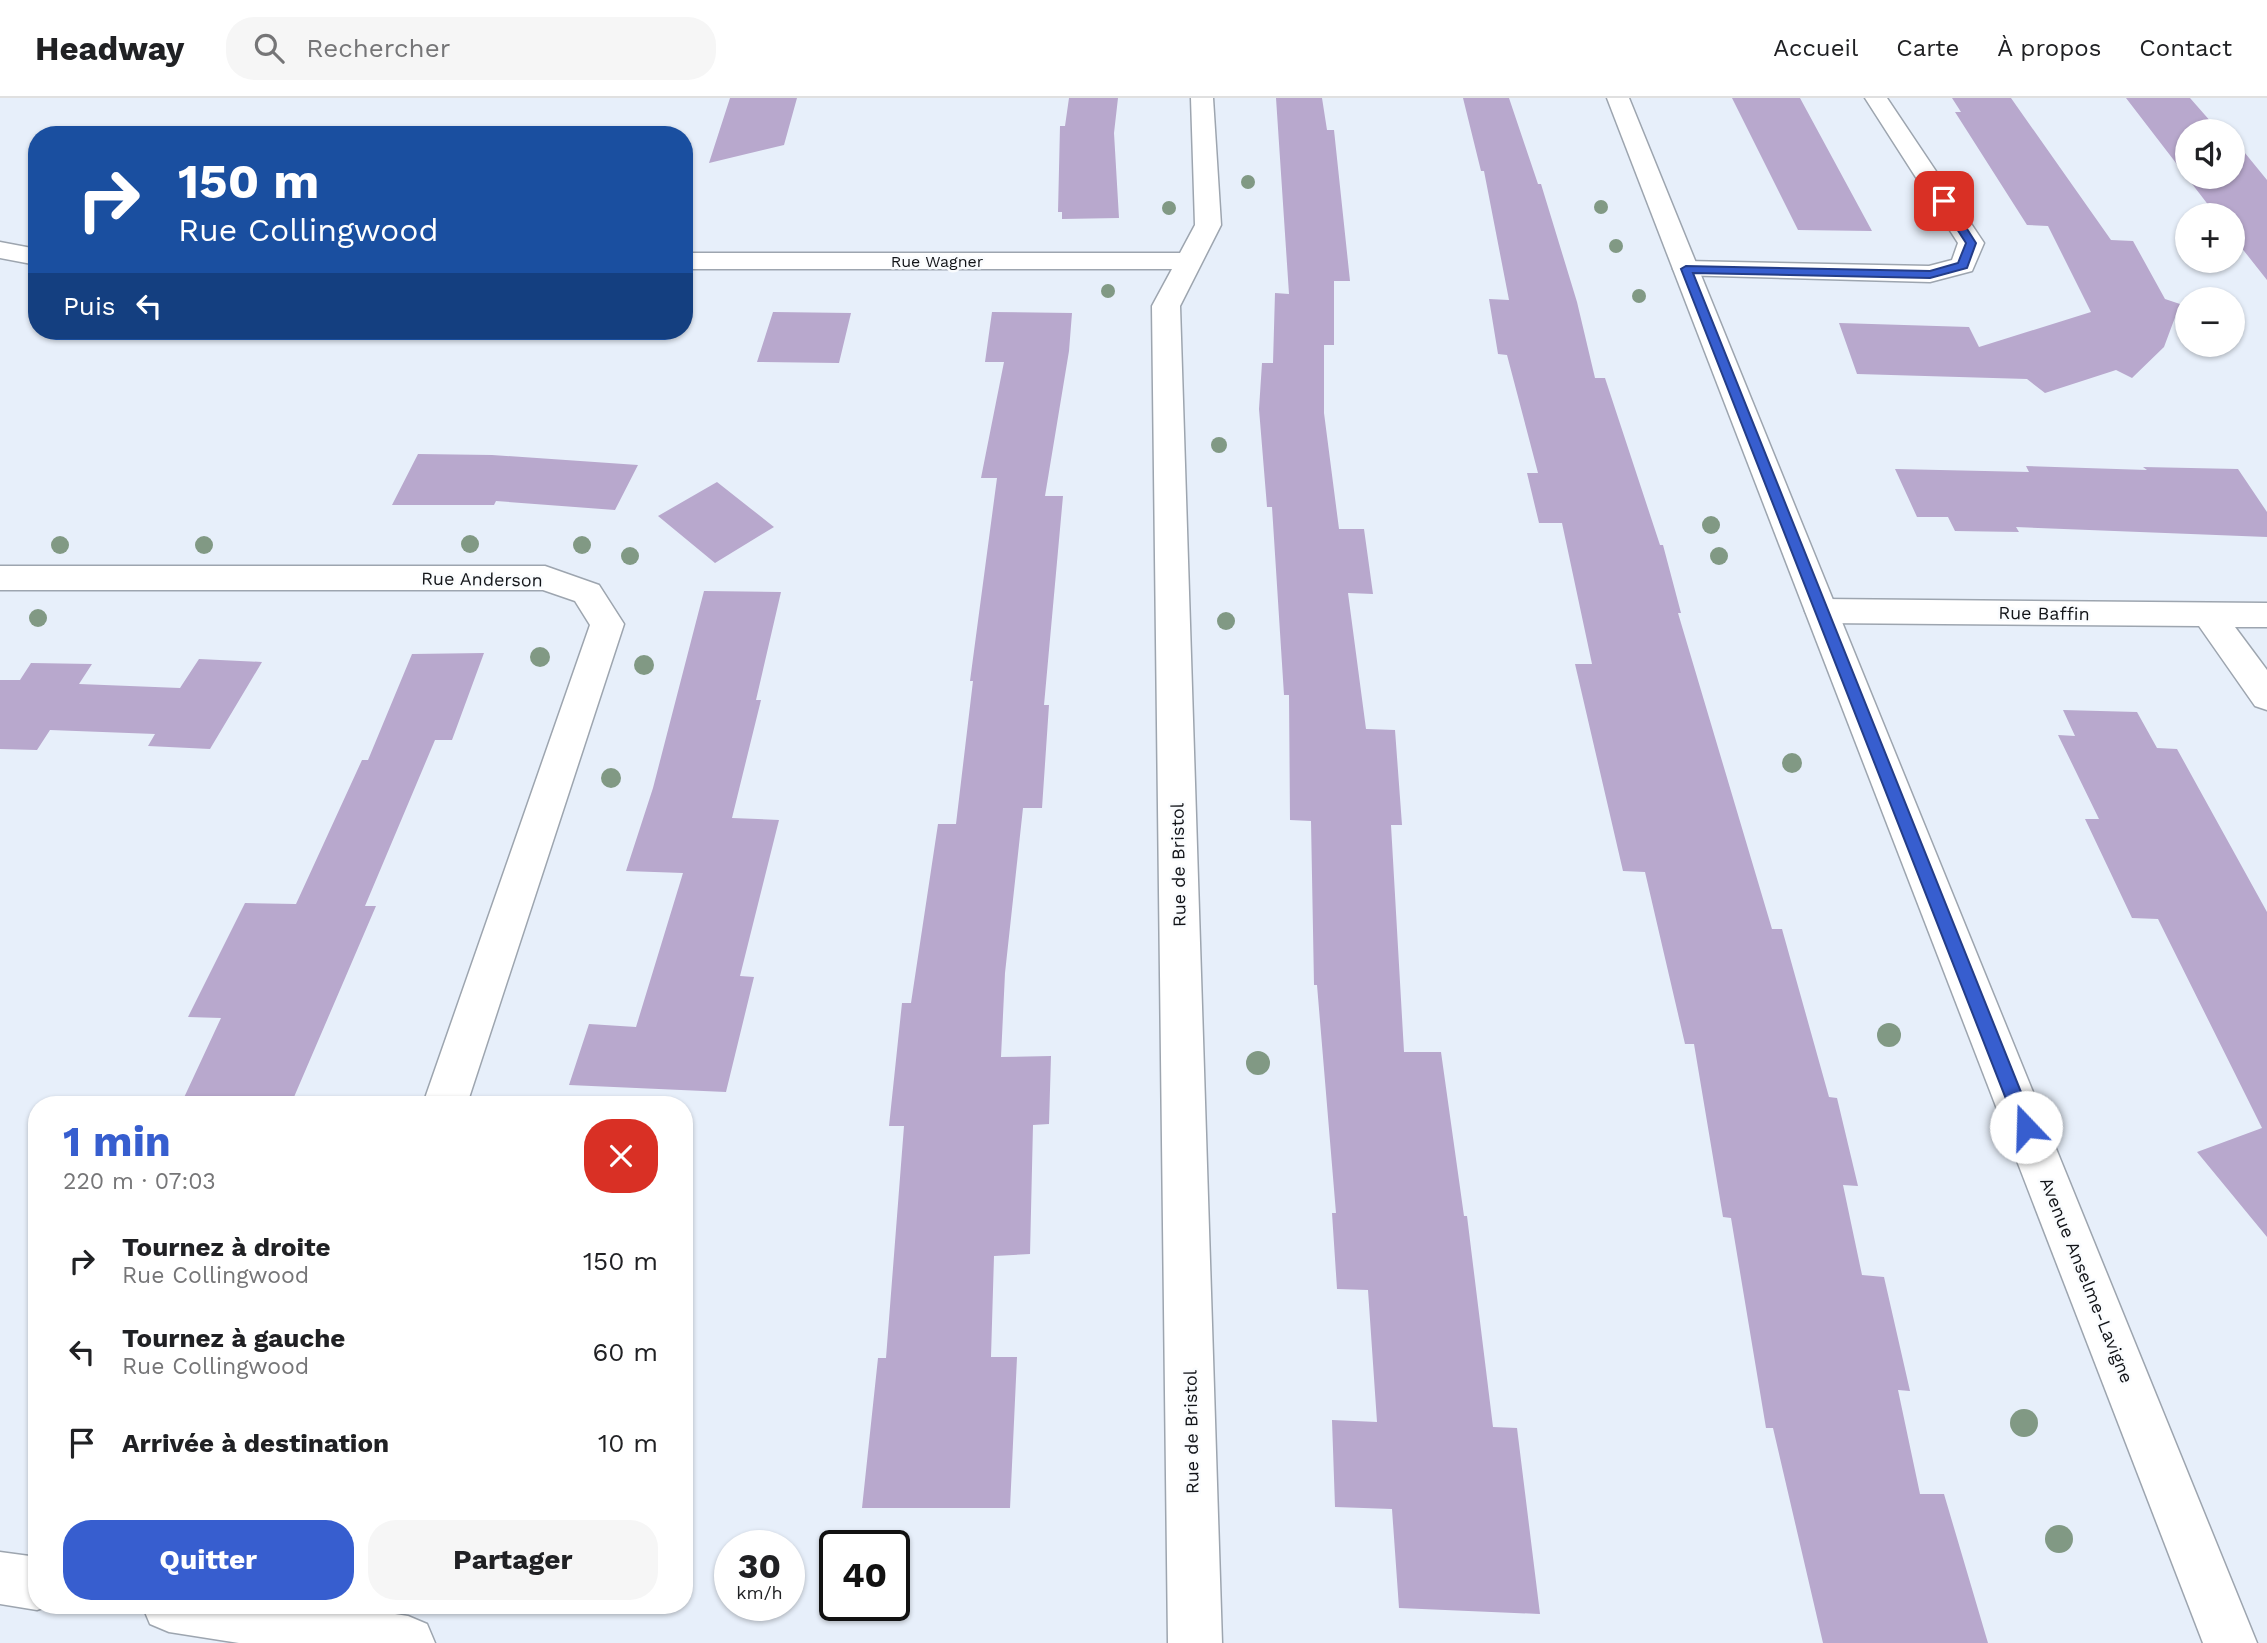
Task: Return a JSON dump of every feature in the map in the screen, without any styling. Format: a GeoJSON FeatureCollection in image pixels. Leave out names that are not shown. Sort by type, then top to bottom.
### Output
{"type":"FeatureCollection","features":[{"type":"Feature","properties":{"kind":"street","name":"Rue de Bristol"},"geometry":{"type":"LineString","coordinates":[[1195,1643],[1166,306],[1208,225],[1202,98]]}},
{"type":"Feature","properties":{"kind":"street","name":"Avenue Anselme-Lavigne"},"geometry":{"type":"LineString","coordinates":[[1618,98],[2230,1643]]}},
{"type":"Feature","properties":{"kind":"street"},"geometry":{"type":"LineString","coordinates":[[1686,269],[1930,274],[1963,265],[1971,243],[1876,98]]}},
{"type":"Feature","properties":{"kind":"street"},"geometry":{"type":"LineString","coordinates":[[0,250],[28,255]]}},
{"type":"Feature","properties":{"kind":"street","name":"Rue Wagner"},"geometry":{"type":"LineString","coordinates":[[693,261],[1189,261]]}},
{"type":"Feature","properties":{"kind":"street","name":"Rue Anderson"},"geometry":{"type":"LineString","coordinates":[[0,578],[545,578],[587,593],[607,624],[448,1096]]}},
{"type":"Feature","properties":{"kind":"street","name":"Rue Baffin"},"geometry":{"type":"LineString","coordinates":[[1822,611],[2267,615]]}},
{"type":"Feature","properties":{"kind":"street"},"geometry":{"type":"LineString","coordinates":[[2209,615],[2267,697]]}},
{"type":"Feature","properties":{"kind":"street"},"geometry":{"type":"LineString","coordinates":[[0,1578],[28,1583]]}},
{"type":"Feature","properties":{"kind":"street"},"geometry":{"type":"LineString","coordinates":[[274,1614],[408,1643]]}},
{"type":"Feature","properties":{"kind":"building"},"geometry":{"type":"Polygon","coordinates":[[[730,98],[797,98],[784,145],[709,163],[730,98]]]}},
{"type":"Feature","properties":{"kind":"building"},"geometry":{"type":"Polygon","coordinates":[[[1069,98],[1118,98],[1114,133],[1119,218],[1062,219],[1062,212],[1058,212],[1060,126],[1065,126],[1069,98]]]}},
{"type":"Feature","properties":{"kind":"building"},"geometry":{"type":"Polygon","coordinates":[[[1276,98],[1322,98],[1327,130],[1334,130],[1350,281],[1334,281],[1334,345],[1324,345],[1324,413],[1339,529],[1364,529],[1373,594],[1348,593],[1366,729],[1395,730],[1402,825],[1391,825],[1404,1052],[1441,1052],[1464,1216],[1467,1216],[1493,1427],[1517,1428],[1540,1614],[1399,1608],[1392,1509],[1335,1507],[1332,1420],[1377,1422],[1368,1290],[1337,1289],[1332,1213],[1336,1213],[1317,985],[1314,985],[1311,821],[1290,820],[1289,695],[1284,695],[1272,507],[1267,507],[1259,409],[1262,363],[1273,363],[1275,293],[1289,294],[1276,98]]]}},
{"type":"Feature","properties":{"kind":"building"},"geometry":{"type":"Polygon","coordinates":[[[1463,98],[1509,98],[1538,184],[1541,184],[1577,302],[1595,378],[1605,378],[1660,545],[1663,545],[1681,613],[1678,613],[1772,929],[1782,929],[1829,1097],[1837,1098],[1858,1186],[1843,1185],[1862,1275],[1884,1277],[1910,1391],[1898,1390],[1920,1494],[1944,1494],[1988,1643],[1823,1643],[1773,1428],[1766,1428],[1731,1218],[1723,1217],[1694,1044],[1685,1044],[1645,872],[1623,871],[1575,664],[1592,664],[1562,523],[1539,523],[1527,473],[1538,473],[1507,355],[1498,354],[1489,299],[1509,300],[1484,171],[1481,171],[1463,98]]]}},
{"type":"Feature","properties":{"kind":"building"},"geometry":{"type":"Polygon","coordinates":[[[1732,98],[1800,98],[1872,231],[1798,230],[1732,98]]]}},
{"type":"Feature","properties":{"kind":"building"},"geometry":{"type":"Polygon","coordinates":[[[1952,98],[2011,98],[2111,240],[2133,241],[2165,299],[2175,302],[2175,317],[2164,347],[2132,378],[2116,370],[2045,393],[2027,379],[1857,374],[1839,323],[1969,327],[1979,347],[2091,312],[2048,226],[2027,225],[1955,112],[1961,112],[1952,98]]]}},
{"type":"Feature","properties":{"kind":"building"},"geometry":{"type":"Polygon","coordinates":[[[2126,98],[2190,98],[2208,119],[2175,119],[2175,162],[2126,98]]]}},
{"type":"Feature","properties":{"kind":"building"},"geometry":{"type":"Polygon","coordinates":[[[2245,153],[2267,180],[2267,280],[2245,252],[2245,203],[2207,203],[2196,189],[2245,189],[2245,153]]]}},
{"type":"Feature","properties":{"kind":"building"},"geometry":{"type":"Polygon","coordinates":[[[773,312],[851,313],[839,363],[757,362],[773,312]]]}},
{"type":"Feature","properties":{"kind":"building"},"geometry":{"type":"Polygon","coordinates":[[[992,312],[1072,313],[1069,351],[1045,496],[1063,496],[1044,705],[1049,705],[1042,808],[1023,808],[1005,973],[1001,1057],[1051,1056],[1049,1124],[1033,1125],[1030,1254],[994,1256],[991,1357],[1017,1357],[1010,1508],[862,1508],[878,1358],[886,1358],[904,1126],[889,1126],[902,1003],[911,1003],[938,824],[956,824],[973,681],[970,681],[997,478],[981,478],[1004,362],[985,362],[992,312]]]}},
{"type":"Feature","properties":{"kind":"building"},"geometry":{"type":"Polygon","coordinates":[[[418,454],[492,455],[638,465],[615,510],[496,501],[494,505],[392,505],[418,454]]]}},
{"type":"Feature","properties":{"kind":"building"},"geometry":{"type":"Polygon","coordinates":[[[2026,466],[2147,470],[2143,467],[2238,469],[2267,512],[2267,537],[2016,527],[2019,532],[1955,531],[1948,517],[1917,517],[1895,469],[2029,472],[2026,466]]]}},
{"type":"Feature","properties":{"kind":"building"},"geometry":{"type":"Polygon","coordinates":[[[717,482],[774,527],[715,563],[658,516],[717,482]]]}},
{"type":"Feature","properties":{"kind":"building"},"geometry":{"type":"Polygon","coordinates":[[[704,591],[781,592],[756,700],[761,700],[732,818],[779,820],[740,976],[754,977],[726,1092],[569,1085],[589,1024],[636,1027],[683,873],[626,871],[653,788],[704,591]]]}},
{"type":"Feature","properties":{"kind":"building"},"geometry":{"type":"Polygon","coordinates":[[[484,653],[452,740],[435,740],[365,906],[376,906],[294,1096],[185,1096],[221,1018],[188,1017],[245,903],[296,904],[362,760],[368,760],[412,654],[484,653]]]}},
{"type":"Feature","properties":{"kind":"building"},"geometry":{"type":"Polygon","coordinates":[[[199,659],[262,662],[210,749],[148,746],[155,734],[50,730],[37,750],[0,749],[0,680],[20,680],[31,663],[92,664],[79,684],[180,688],[199,659]]]}},
{"type":"Feature","properties":{"kind":"building"},"geometry":{"type":"Polygon","coordinates":[[[2063,710],[2137,712],[2157,748],[2177,749],[2267,912],[2267,1237],[2197,1152],[2262,1128],[2158,919],[2132,918],[2085,819],[2099,819],[2058,735],[2075,736],[2063,710]]]}},
{"type":"Feature","properties":{"kind":"route"},"geometry":{"type":"LineString","coordinates":[[1944,201],[1971,243],[1963,265],[1930,274],[1686,269],[2026,1127]]}}]}
